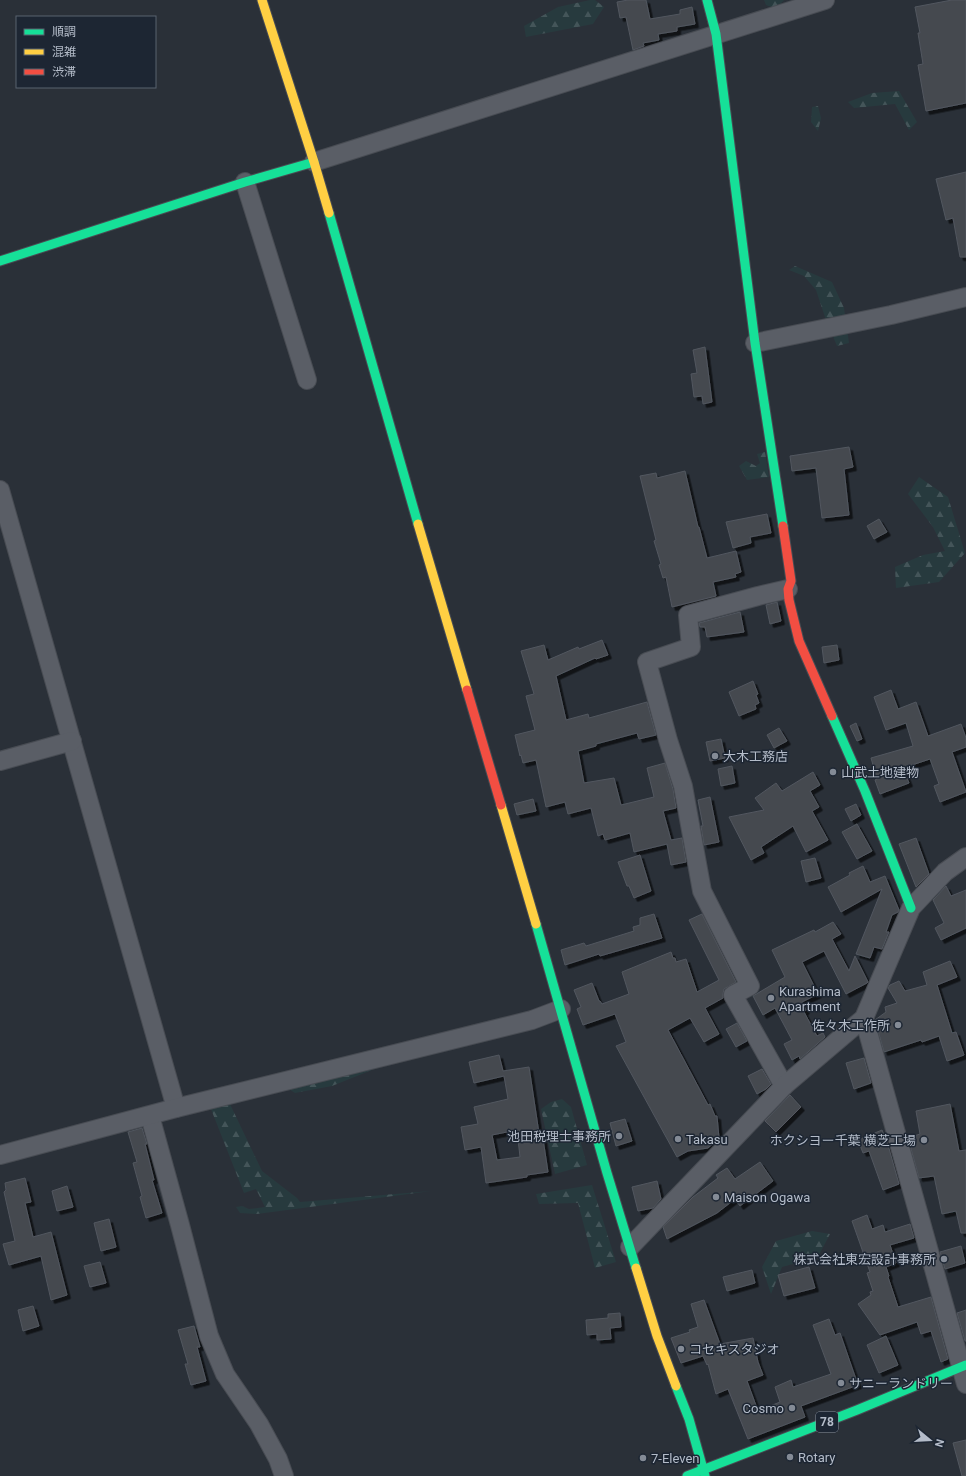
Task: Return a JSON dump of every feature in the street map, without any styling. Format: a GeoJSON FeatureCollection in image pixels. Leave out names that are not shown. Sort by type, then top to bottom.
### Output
{"type":"FeatureCollection","features":[{"type":"Feature","properties":{"kind":"street"},"geometry":{"type":"LineString","coordinates":[[262,0],[314,162],[365,343],[562,1009],[605,1165],[657,1336],[689,1419],[704,1472]]}},
{"type":"Feature","properties":{"kind":"street"},"geometry":{"type":"LineString","coordinates":[[707,0],[716,34],[755,343],[791,580],[788,589],[799,641],[865,791],[911,908]]}},
{"type":"Feature","properties":{"kind":"street"},"geometry":{"type":"LineString","coordinates":[[0,260],[825,0]]}},
{"type":"Feature","properties":{"kind":"street"},"geometry":{"type":"LineString","coordinates":[[245,182],[307,380]]}},
{"type":"Feature","properties":{"kind":"street"},"geometry":{"type":"LineString","coordinates":[[755,343],[891,315],[966,297]]}},
{"type":"Feature","properties":{"kind":"street"},"geometry":{"type":"LineString","coordinates":[[0,490],[176,1108]]}},
{"type":"Feature","properties":{"kind":"street"},"geometry":{"type":"LineString","coordinates":[[784,1086],[733,995],[750,986],[702,891],[683,786],[668,740],[646,662],[691,647],[688,615],[788,589]]}},
{"type":"Feature","properties":{"kind":"street"},"geometry":{"type":"LineString","coordinates":[[0,761],[72,741]]}},
{"type":"Feature","properties":{"kind":"street"},"geometry":{"type":"LineString","coordinates":[[630,1247],[784,1086],[864,1018],[911,908],[945,872],[966,857]]}},
{"type":"Feature","properties":{"kind":"street"},"geometry":{"type":"LineString","coordinates":[[0,1155],[176,1108],[532,1020],[562,1009]]}},
{"type":"Feature","properties":{"kind":"street"},"geometry":{"type":"LineString","coordinates":[[864,1018],[964,1372]]}},
{"type":"Feature","properties":{"kind":"street"},"geometry":{"type":"LineString","coordinates":[[150,1116],[209,1336],[225,1374],[259,1424],[278,1459],[284,1476]]}},
{"type":"Feature","properties":{"kind":"street","name":"78"},"geometry":{"type":"LineString","coordinates":[[687,1476],[704,1472],[858,1410],[964,1372]]}},
{"type":"Feature","properties":{"kind":"green space"},"geometry":{"type":"Polygon","coordinates":[[[595,0],[604,7],[593,24],[526,37],[524,26],[558,7],[595,0]]]}},
{"type":"Feature","properties":{"kind":"green space"},"geometry":{"type":"Polygon","coordinates":[[[764,0],[784,0],[776,9],[766,5],[764,0]]]}},
{"type":"Feature","properties":{"kind":"green space"},"geometry":{"type":"Polygon","coordinates":[[[899,91],[917,122],[909,130],[895,104],[854,108],[848,102],[872,93],[899,91]]]}},
{"type":"Feature","properties":{"kind":"green space"},"geometry":{"type":"Polygon","coordinates":[[[818,106],[821,118],[818,131],[811,122],[812,107],[818,106]]]}},
{"type":"Feature","properties":{"kind":"green space"},"geometry":{"type":"Polygon","coordinates":[[[795,266],[832,282],[844,308],[849,343],[837,346],[816,290],[804,276],[789,270],[795,266]]]}},
{"type":"Feature","properties":{"kind":"green space"},"geometry":{"type":"Polygon","coordinates":[[[765,452],[769,477],[747,480],[739,466],[746,461],[756,466],[760,463],[757,454],[765,452]]]}},
{"type":"Feature","properties":{"kind":"green space"},"geometry":{"type":"Polygon","coordinates":[[[919,477],[948,497],[965,553],[939,582],[896,588],[895,567],[923,555],[945,551],[933,527],[908,494],[919,477]]]}},
{"type":"Feature","properties":{"kind":"green space"},"geometry":{"type":"Polygon","coordinates":[[[387,1064],[332,1086],[295,1093],[287,1088],[229,1102],[262,1171],[297,1198],[300,1202],[431,1191],[257,1214],[240,1213],[236,1207],[242,1206],[249,1209],[265,1207],[256,1189],[244,1193],[209,1104],[387,1064]]]}},
{"type":"Feature","properties":{"kind":"green space"},"geometry":{"type":"Polygon","coordinates":[[[562,1099],[571,1107],[587,1165],[555,1174],[541,1109],[551,1102],[562,1099]]]}},
{"type":"Feature","properties":{"kind":"green space"},"geometry":{"type":"Polygon","coordinates":[[[592,1185],[616,1262],[595,1268],[578,1203],[539,1204],[536,1194],[592,1185]]]}},
{"type":"Feature","properties":{"kind":"green space"},"geometry":{"type":"Polygon","coordinates":[[[812,1231],[830,1234],[818,1257],[782,1267],[771,1294],[762,1267],[776,1241],[812,1231]]]}},
{"type":"Feature","properties":{"kind":"building"},"geometry":{"type":"Polygon","coordinates":[[[628,0],[646,0],[650,19],[680,14],[680,10],[692,7],[695,24],[677,27],[677,31],[658,34],[659,40],[643,43],[644,46],[633,50],[626,17],[620,18],[617,2],[628,0]]]}},
{"type":"Feature","properties":{"kind":"building"},"geometry":{"type":"Polygon","coordinates":[[[952,0],[966,0],[966,103],[926,111],[918,65],[923,64],[918,33],[920,33],[915,7],[952,0]]]}},
{"type":"Feature","properties":{"kind":"building"},"geometry":{"type":"Polygon","coordinates":[[[966,172],[966,257],[960,257],[953,218],[946,220],[936,179],[966,172]]]}},
{"type":"Feature","properties":{"kind":"building"},"geometry":{"type":"Polygon","coordinates":[[[705,347],[712,402],[703,404],[702,396],[694,397],[691,374],[697,373],[693,350],[705,347]]]}},
{"type":"Feature","properties":{"kind":"building"},"geometry":{"type":"Polygon","coordinates":[[[849,447],[853,467],[844,469],[849,515],[822,518],[816,468],[792,471],[790,456],[849,447]]]}},
{"type":"Feature","properties":{"kind":"building"},"geometry":{"type":"Polygon","coordinates":[[[685,471],[707,558],[736,551],[741,572],[735,574],[736,577],[713,582],[716,596],[672,607],[666,577],[663,578],[659,565],[661,564],[654,541],[656,540],[640,476],[656,473],[657,478],[685,471]]]}},
{"type":"Feature","properties":{"kind":"building"},"geometry":{"type":"Polygon","coordinates":[[[767,514],[771,533],[750,537],[751,543],[733,548],[726,522],[767,514]]]}},
{"type":"Feature","properties":{"kind":"building"},"geometry":{"type":"Polygon","coordinates":[[[879,519],[887,532],[874,539],[867,526],[879,519]]]}},
{"type":"Feature","properties":{"kind":"building"},"geometry":{"type":"Polygon","coordinates":[[[777,602],[781,621],[770,624],[766,605],[777,602]]]}},
{"type":"Feature","properties":{"kind":"building"},"geometry":{"type":"Polygon","coordinates":[[[740,612],[744,632],[707,637],[705,627],[700,627],[699,623],[740,612]]]}},
{"type":"Feature","properties":{"kind":"building"},"geometry":{"type":"Polygon","coordinates":[[[602,640],[608,655],[595,658],[556,676],[566,720],[588,714],[589,718],[647,702],[656,735],[639,739],[637,733],[596,744],[596,746],[578,751],[584,783],[614,778],[621,805],[654,797],[647,768],[665,763],[673,789],[676,808],[663,811],[671,840],[682,838],[686,862],[671,865],[667,844],[634,852],[630,833],[605,840],[603,834],[598,836],[591,808],[568,814],[565,802],[546,807],[536,760],[523,763],[521,755],[520,756],[515,735],[535,730],[526,696],[534,694],[521,651],[544,645],[548,660],[578,647],[579,649],[602,640]]]}},
{"type":"Feature","properties":{"kind":"building"},"geometry":{"type":"Polygon","coordinates":[[[837,645],[839,660],[824,663],[822,647],[837,645]]]}},
{"type":"Feature","properties":{"kind":"building"},"geometry":{"type":"Polygon","coordinates":[[[753,681],[758,694],[756,695],[759,703],[755,705],[756,709],[739,716],[729,692],[753,681]]]}},
{"type":"Feature","properties":{"kind":"building"},"geometry":{"type":"Polygon","coordinates":[[[891,690],[898,709],[916,702],[928,736],[961,724],[966,738],[966,747],[952,752],[966,792],[940,802],[934,786],[939,784],[930,759],[903,768],[909,783],[880,794],[875,780],[877,779],[871,758],[913,746],[906,723],[886,730],[874,697],[891,690]]]}},
{"type":"Feature","properties":{"kind":"building"},"geometry":{"type":"Polygon","coordinates":[[[856,723],[862,739],[857,741],[850,726],[856,723]]]}},
{"type":"Feature","properties":{"kind":"building"},"geometry":{"type":"Polygon","coordinates":[[[779,728],[787,741],[774,748],[767,735],[779,728]]]}},
{"type":"Feature","properties":{"kind":"building"},"geometry":{"type":"Polygon","coordinates":[[[721,739],[725,758],[710,761],[706,742],[721,739]]]}},
{"type":"Feature","properties":{"kind":"building"},"geometry":{"type":"Polygon","coordinates":[[[732,766],[735,783],[721,786],[718,769],[732,766]]]}},
{"type":"Feature","properties":{"kind":"building"},"geometry":{"type":"Polygon","coordinates":[[[813,772],[820,785],[810,791],[819,807],[812,811],[828,840],[806,852],[793,826],[761,847],[764,853],[751,860],[729,817],[764,810],[755,798],[776,783],[782,791],[813,772]]]}},
{"type":"Feature","properties":{"kind":"building"},"geometry":{"type":"Polygon","coordinates":[[[710,797],[719,842],[704,845],[701,826],[703,826],[698,800],[710,797]]]}},
{"type":"Feature","properties":{"kind":"building"},"geometry":{"type":"Polygon","coordinates":[[[533,799],[536,811],[517,815],[514,804],[533,799]]]}},
{"type":"Feature","properties":{"kind":"building"},"geometry":{"type":"Polygon","coordinates":[[[856,804],[861,815],[851,821],[845,809],[856,804]]]}},
{"type":"Feature","properties":{"kind":"building"},"geometry":{"type":"Polygon","coordinates":[[[857,824],[872,851],[857,859],[842,832],[857,824]]]}},
{"type":"Feature","properties":{"kind":"building"},"geometry":{"type":"Polygon","coordinates":[[[916,838],[929,874],[916,887],[899,844],[916,838]]]}},
{"type":"Feature","properties":{"kind":"building"},"geometry":{"type":"Polygon","coordinates":[[[640,855],[651,891],[634,898],[629,886],[627,886],[618,862],[640,855]]]}},
{"type":"Feature","properties":{"kind":"building"},"geometry":{"type":"Polygon","coordinates":[[[815,858],[821,878],[806,882],[801,861],[815,858]]]}},
{"type":"Feature","properties":{"kind":"building"},"geometry":{"type":"Polygon","coordinates":[[[863,866],[870,882],[885,876],[899,910],[892,915],[886,932],[889,932],[882,949],[874,947],[870,958],[856,954],[882,889],[841,912],[828,887],[850,875],[849,873],[863,866]]]}},
{"type":"Feature","properties":{"kind":"building"},"geometry":{"type":"Polygon","coordinates":[[[946,886],[951,896],[966,890],[966,928],[941,940],[935,928],[944,923],[933,900],[946,886]]]}},
{"type":"Feature","properties":{"kind":"building"},"geometry":{"type":"Polygon","coordinates":[[[654,914],[662,938],[600,956],[599,954],[565,965],[561,950],[584,943],[586,946],[634,931],[633,927],[640,925],[640,918],[654,914]]]}},
{"type":"Feature","properties":{"kind":"building"},"geometry":{"type":"Polygon","coordinates":[[[702,914],[736,982],[724,989],[723,998],[705,1008],[719,1034],[704,1042],[690,1018],[668,1030],[708,1105],[710,1104],[715,1116],[717,1116],[719,1138],[708,1148],[688,1151],[677,1157],[616,1046],[626,1042],[615,1014],[583,1025],[577,1009],[581,1007],[574,990],[592,983],[599,1001],[602,1004],[629,994],[622,972],[671,952],[676,962],[686,959],[697,992],[719,980],[689,920],[702,914]]]}},
{"type":"Feature","properties":{"kind":"building"},"geometry":{"type":"Polygon","coordinates":[[[833,922],[841,934],[832,939],[849,971],[855,956],[868,982],[846,994],[824,951],[802,962],[818,994],[802,1002],[806,1010],[804,1012],[817,1036],[823,1033],[825,1037],[800,1059],[799,1056],[792,1060],[784,1044],[792,1040],[775,1008],[763,1015],[753,996],[785,977],[772,950],[814,930],[815,932],[833,922]]]}},
{"type":"Feature","properties":{"kind":"building"},"geometry":{"type":"Polygon","coordinates":[[[950,961],[957,977],[937,985],[952,1033],[956,1032],[964,1055],[947,1061],[939,1036],[884,1052],[875,1020],[886,1012],[885,1007],[897,1003],[888,988],[890,985],[899,981],[905,991],[927,985],[923,972],[950,961]]]}},
{"type":"Feature","properties":{"kind":"building"},"geometry":{"type":"Polygon","coordinates":[[[737,1023],[747,1041],[736,1047],[726,1029],[737,1023]]]}},
{"type":"Feature","properties":{"kind":"building"},"geometry":{"type":"Polygon","coordinates":[[[499,1055],[503,1071],[529,1067],[540,1140],[543,1139],[548,1172],[527,1175],[527,1177],[486,1183],[481,1147],[465,1150],[461,1127],[478,1124],[474,1107],[508,1099],[504,1076],[474,1083],[469,1062],[499,1055]],[[517,1130],[492,1135],[497,1160],[520,1157],[517,1130]]]}},
{"type":"Feature","properties":{"kind":"building"},"geometry":{"type":"Polygon","coordinates":[[[864,1058],[871,1083],[854,1089],[846,1063],[864,1058]]]}},
{"type":"Feature","properties":{"kind":"building"},"geometry":{"type":"Polygon","coordinates":[[[762,1069],[771,1084],[757,1094],[748,1076],[762,1069]]]}},
{"type":"Feature","properties":{"kind":"building"},"geometry":{"type":"Polygon","coordinates":[[[790,1095],[801,1107],[776,1132],[765,1121],[790,1095]]]}},
{"type":"Feature","properties":{"kind":"building"},"geometry":{"type":"Polygon","coordinates":[[[950,1104],[959,1151],[966,1150],[966,1233],[961,1233],[956,1211],[942,1214],[934,1176],[919,1178],[908,1138],[920,1134],[916,1111],[950,1104]]]}},
{"type":"Feature","properties":{"kind":"building"},"geometry":{"type":"Polygon","coordinates":[[[625,1119],[632,1141],[616,1146],[610,1123],[625,1119]]]}},
{"type":"Feature","properties":{"kind":"building"},"geometry":{"type":"Polygon","coordinates":[[[142,1128],[147,1144],[145,1144],[154,1180],[152,1180],[162,1213],[146,1218],[133,1163],[137,1162],[128,1132],[142,1128]]]}},
{"type":"Feature","properties":{"kind":"building"},"geometry":{"type":"Polygon","coordinates":[[[882,1130],[888,1145],[899,1184],[883,1190],[869,1151],[863,1153],[858,1140],[882,1130]]]}},
{"type":"Feature","properties":{"kind":"building"},"geometry":{"type":"Polygon","coordinates":[[[760,1162],[773,1181],[740,1206],[735,1199],[717,1213],[667,1239],[663,1227],[693,1197],[718,1178],[716,1175],[727,1168],[735,1179],[760,1162]]]}},
{"type":"Feature","properties":{"kind":"building"},"geometry":{"type":"Polygon","coordinates":[[[25,1178],[31,1202],[25,1203],[33,1237],[51,1232],[67,1295],[51,1300],[41,1256],[9,1265],[3,1244],[15,1241],[4,1192],[6,1190],[5,1183],[25,1178]]]}},
{"type":"Feature","properties":{"kind":"building"},"geometry":{"type":"Polygon","coordinates":[[[657,1181],[661,1199],[653,1208],[638,1211],[632,1187],[657,1181]]]}},
{"type":"Feature","properties":{"kind":"building"},"geometry":{"type":"Polygon","coordinates":[[[67,1186],[73,1207],[57,1211],[52,1191],[67,1186]]]}},
{"type":"Feature","properties":{"kind":"building"},"geometry":{"type":"Polygon","coordinates":[[[867,1215],[872,1229],[883,1225],[885,1232],[910,1224],[914,1238],[890,1245],[896,1263],[886,1267],[888,1277],[898,1307],[931,1297],[948,1359],[941,1362],[931,1331],[921,1334],[917,1322],[880,1335],[858,1304],[871,1295],[870,1292],[873,1291],[867,1273],[870,1272],[852,1221],[867,1215]]]}},
{"type":"Feature","properties":{"kind":"building"},"geometry":{"type":"Polygon","coordinates":[[[109,1219],[116,1247],[101,1251],[94,1223],[109,1219]]]}},
{"type":"Feature","properties":{"kind":"building"},"geometry":{"type":"Polygon","coordinates":[[[961,1246],[965,1263],[945,1269],[940,1252],[961,1246]]]}},
{"type":"Feature","properties":{"kind":"building"},"geometry":{"type":"Polygon","coordinates":[[[100,1262],[106,1283],[90,1287],[84,1266],[100,1262]]]}},
{"type":"Feature","properties":{"kind":"building"},"geometry":{"type":"Polygon","coordinates":[[[809,1267],[815,1288],[784,1296],[778,1275],[809,1267]]]}},
{"type":"Feature","properties":{"kind":"building"},"geometry":{"type":"Polygon","coordinates":[[[752,1270],[755,1283],[727,1291],[723,1277],[752,1270]]]}},
{"type":"Feature","properties":{"kind":"building"},"geometry":{"type":"Polygon","coordinates":[[[704,1300],[720,1344],[753,1338],[758,1362],[763,1375],[747,1381],[758,1411],[780,1402],[775,1387],[791,1380],[793,1387],[831,1374],[813,1325],[829,1319],[835,1335],[840,1333],[858,1385],[801,1406],[805,1417],[748,1439],[728,1389],[716,1394],[708,1364],[707,1365],[703,1356],[681,1363],[671,1338],[690,1332],[689,1330],[698,1327],[691,1304],[704,1300]]]}},
{"type":"Feature","properties":{"kind":"building"},"geometry":{"type":"Polygon","coordinates":[[[33,1306],[39,1326],[23,1331],[18,1310],[33,1306]]]}},
{"type":"Feature","properties":{"kind":"building"},"geometry":{"type":"Polygon","coordinates":[[[966,1310],[966,1341],[965,1341],[957,1313],[966,1310]]]}},
{"type":"Feature","properties":{"kind":"building"},"geometry":{"type":"Polygon","coordinates":[[[620,1313],[621,1327],[610,1328],[611,1339],[597,1340],[597,1334],[587,1335],[586,1320],[608,1318],[608,1314],[620,1313]]]}},
{"type":"Feature","properties":{"kind":"building"},"geometry":{"type":"Polygon","coordinates":[[[194,1326],[200,1347],[197,1347],[206,1381],[191,1385],[185,1364],[188,1364],[178,1330],[194,1326]]]}},
{"type":"Feature","properties":{"kind":"building"},"geometry":{"type":"Polygon","coordinates":[[[886,1336],[898,1365],[879,1373],[867,1345],[886,1336]]]}},
{"type":"Feature","properties":{"kind":"building"},"geometry":{"type":"Polygon","coordinates":[[[966,1440],[966,1476],[962,1476],[953,1443],[966,1440]]]}},
{"type":"Feature","properties":{"kind":"traffic: fast"},"geometry":{"type":"LineString","coordinates":[[707,0],[716,34],[755,343],[783,526]]}},
{"type":"Feature","properties":{"kind":"traffic: fast"},"geometry":{"type":"LineString","coordinates":[[0,261],[245,182],[314,162]]}},
{"type":"Feature","properties":{"kind":"traffic: fast"},"geometry":{"type":"LineString","coordinates":[[329,213],[418,524]]}},
{"type":"Feature","properties":{"kind":"traffic: fast"},"geometry":{"type":"LineString","coordinates":[[832,716],[865,791],[911,908]]}},
{"type":"Feature","properties":{"kind":"traffic: fast"},"geometry":{"type":"LineString","coordinates":[[536,924],[607,1173],[636,1268]]}},
{"type":"Feature","properties":{"kind":"traffic: fast"},"geometry":{"type":"LineString","coordinates":[[687,1476],[857,1410],[966,1365]]}},
{"type":"Feature","properties":{"kind":"traffic: fast"},"geometry":{"type":"LineString","coordinates":[[676,1386],[689,1419],[705,1476]]}},
{"type":"Feature","properties":{"kind":"traffic: slow"},"geometry":{"type":"LineString","coordinates":[[262,0],[329,213]]}},
{"type":"Feature","properties":{"kind":"traffic: slow"},"geometry":{"type":"LineString","coordinates":[[418,524],[467,690]]}},
{"type":"Feature","properties":{"kind":"traffic: slow"},"geometry":{"type":"LineString","coordinates":[[501,805],[536,924]]}},
{"type":"Feature","properties":{"kind":"traffic: slow"},"geometry":{"type":"LineString","coordinates":[[636,1268],[657,1336],[676,1386]]}},
{"type":"Feature","properties":{"kind":"traffic: jam"},"geometry":{"type":"LineString","coordinates":[[783,526],[791,581],[788,589],[789,600],[799,641],[832,716]]}},
{"type":"Feature","properties":{"kind":"traffic: jam"},"geometry":{"type":"LineString","coordinates":[[467,690],[501,805]]}},
{"type":"Feature","properties":{"kind":"place","name":"大木工務店"},"geometry":{"type":"Point","coordinates":[715,756]}},
{"type":"Feature","properties":{"kind":"place","name":"山武土地建物"},"geometry":{"type":"Point","coordinates":[833,772]}},
{"type":"Feature","properties":{"kind":"place","name":"Kurashima Apartment"},"geometry":{"type":"Point","coordinates":[771,998]}},
{"type":"Feature","properties":{"kind":"place","name":"佐々木工作所"},"geometry":{"type":"Point","coordinates":[898,1025]}},
{"type":"Feature","properties":{"kind":"place","name":"池田税理士事務所"},"geometry":{"type":"Point","coordinates":[619,1136]}},
{"type":"Feature","properties":{"kind":"place","name":"Takasu"},"geometry":{"type":"Point","coordinates":[678,1139]}},
{"type":"Feature","properties":{"kind":"place","name":"ホクシヨー千葉 横芝工場"},"geometry":{"type":"Point","coordinates":[924,1140]}},
{"type":"Feature","properties":{"kind":"place","name":"Maison Ogawa"},"geometry":{"type":"Point","coordinates":[716,1197]}},
{"type":"Feature","properties":{"kind":"place","name":"株式会社東宏設計事務所"},"geometry":{"type":"Point","coordinates":[944,1259]}},
{"type":"Feature","properties":{"kind":"place","name":"コセキスタジオ"},"geometry":{"type":"Point","coordinates":[681,1349]}},
{"type":"Feature","properties":{"kind":"place","name":"サニーランドリー"},"geometry":{"type":"Point","coordinates":[841,1383]}},
{"type":"Feature","properties":{"kind":"place","name":"Cosmo"},"geometry":{"type":"Point","coordinates":[792,1408]}},
{"type":"Feature","properties":{"kind":"place","name":"Rotary"},"geometry":{"type":"Point","coordinates":[790,1457]}},
{"type":"Feature","properties":{"kind":"place","name":"7-Eleven"},"geometry":{"type":"Point","coordinates":[643,1458]}}]}
